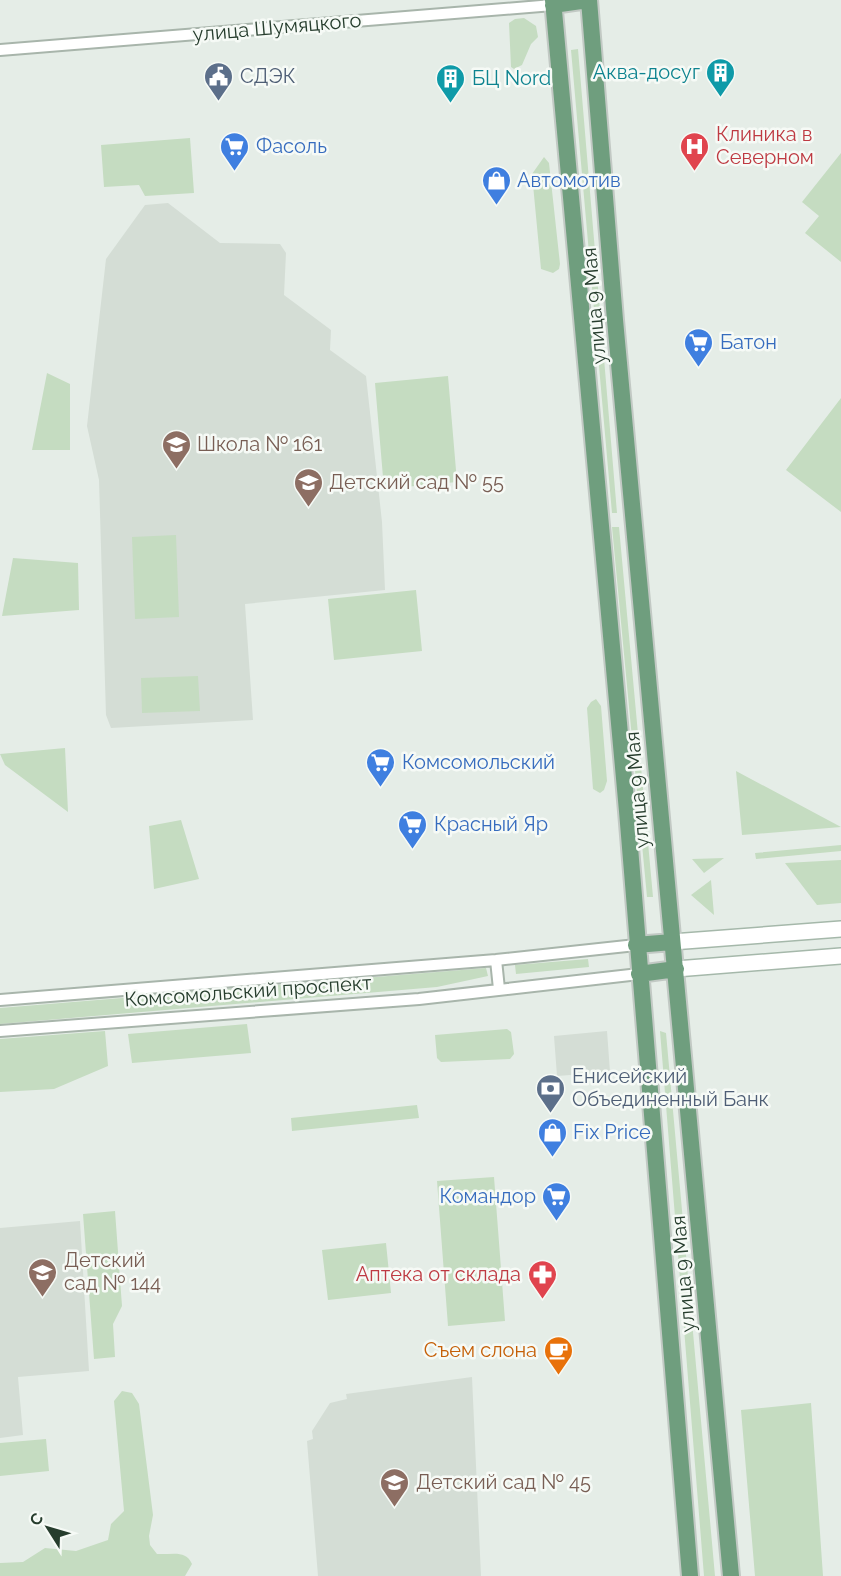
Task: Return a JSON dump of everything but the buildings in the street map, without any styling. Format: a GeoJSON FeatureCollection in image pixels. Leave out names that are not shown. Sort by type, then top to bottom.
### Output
{"type":"FeatureCollection","features":[{"type":"Feature","properties":{"kind":"main road"},"geometry":{"type":"LineString","coordinates":[[553,2],[589,0]]}},
{"type":"Feature","properties":{"kind":"main road","name":"улица 9 Мая"},"geometry":{"type":"LineString","coordinates":[[589,0],[615,320],[731,1576]]}},
{"type":"Feature","properties":{"kind":"main road","name":"улица 9 Мая"},"geometry":{"type":"LineString","coordinates":[[553,2],[690,1576]]}},
{"type":"Feature","properties":{"kind":"main road","name":"Комсомольский проспект"},"geometry":{"type":"LineString","coordinates":[[636,945],[841,928]]}},
{"type":"Feature","properties":{"kind":"main road","name":"Комсомольский проспект"},"geometry":{"type":"LineString","coordinates":[[639,974],[841,956]]}},
{"type":"Feature","properties":{"kind":"street","name":"улица Шумяцкого"},"geometry":{"type":"LineString","coordinates":[[0,50],[553,2]]}},
{"type":"Feature","properties":{"kind":"street","name":"Комсомольский проспект"},"geometry":{"type":"LineString","coordinates":[[0,1000],[496,960],[636,945]]}},
{"type":"Feature","properties":{"kind":"street"},"geometry":{"type":"LineString","coordinates":[[496,960],[499,989]]}},
{"type":"Feature","properties":{"kind":"street","name":"Комсомольский проспект"},"geometry":{"type":"LineString","coordinates":[[0,1031],[419,999],[639,974]]}},
{"type":"Feature","properties":{"kind":"shaded area","name":"Школа № 161"},"geometry":{"type":"Polygon","coordinates":[[[168,203],[220,243],[280,244],[286,253],[284,295],[331,330],[330,350],[366,376],[382,522],[385,590],[245,604],[253,720],[111,728],[106,715],[99,480],[87,426],[106,259],[145,205],[168,203]]]}},
{"type":"Feature","properties":{"kind":"shaded area"},"geometry":{"type":"Polygon","coordinates":[[[607,1031],[610,1072],[557,1076],[554,1036],[607,1031]]]}},
{"type":"Feature","properties":{"kind":"shaded area","name":"Детский сад № 144"},"geometry":{"type":"Polygon","coordinates":[[[80,1221],[89,1371],[18,1377],[23,1435],[0,1438],[0,1228],[80,1221]]]}},
{"type":"Feature","properties":{"kind":"shaded area","name":"Детский сад № 45"},"geometry":{"type":"Polygon","coordinates":[[[472,1377],[481,1576],[318,1576],[307,1441],[313,1439],[312,1431],[330,1403],[347,1399],[346,1394],[472,1377]]]}},
{"type":"Feature","properties":{"kind":"green space"},"geometry":{"type":"Polygon","coordinates":[[[524,18],[536,26],[538,37],[531,44],[522,65],[514,69],[511,67],[509,23],[515,19],[524,18]]]}},
{"type":"Feature","properties":{"kind":"green space"},"geometry":{"type":"Polygon","coordinates":[[[578,49],[617,513],[612,513],[571,50],[578,49]]]}},
{"type":"Feature","properties":{"kind":"green space"},"geometry":{"type":"Polygon","coordinates":[[[190,138],[194,193],[145,196],[139,185],[104,187],[101,145],[190,138]]]}},
{"type":"Feature","properties":{"kind":"green space"},"geometry":{"type":"Polygon","coordinates":[[[841,153],[841,262],[805,233],[819,216],[802,202],[841,153]]]}},
{"type":"Feature","properties":{"kind":"green space"},"geometry":{"type":"Polygon","coordinates":[[[544,157],[549,163],[560,264],[559,269],[553,273],[541,269],[532,174],[544,157]]]}},
{"type":"Feature","properties":{"kind":"green space"},"geometry":{"type":"Polygon","coordinates":[[[47,373],[70,384],[70,450],[32,450],[47,373]]]}},
{"type":"Feature","properties":{"kind":"green space"},"geometry":{"type":"Polygon","coordinates":[[[448,376],[457,482],[384,489],[375,383],[448,376]]]}},
{"type":"Feature","properties":{"kind":"green space"},"geometry":{"type":"Polygon","coordinates":[[[841,398],[841,512],[786,470],[841,398]]]}},
{"type":"Feature","properties":{"kind":"green space"},"geometry":{"type":"Polygon","coordinates":[[[612,527],[619,527],[653,897],[647,897],[612,527]]]}},
{"type":"Feature","properties":{"kind":"green space"},"geometry":{"type":"Polygon","coordinates":[[[176,535],[179,617],[135,619],[132,537],[176,535]]]}},
{"type":"Feature","properties":{"kind":"green space"},"geometry":{"type":"Polygon","coordinates":[[[13,558],[78,563],[79,610],[2,616],[13,558]]]}},
{"type":"Feature","properties":{"kind":"green space"},"geometry":{"type":"Polygon","coordinates":[[[416,590],[422,651],[334,660],[328,599],[416,590]]]}},
{"type":"Feature","properties":{"kind":"green space"},"geometry":{"type":"Polygon","coordinates":[[[198,676],[200,711],[142,713],[141,678],[198,676]]]}},
{"type":"Feature","properties":{"kind":"green space"},"geometry":{"type":"Polygon","coordinates":[[[596,699],[601,706],[607,781],[604,790],[600,793],[593,789],[587,708],[596,699]]]}},
{"type":"Feature","properties":{"kind":"green space"},"geometry":{"type":"Polygon","coordinates":[[[65,748],[68,812],[5,765],[0,754],[65,748]]]}},
{"type":"Feature","properties":{"kind":"green space"},"geometry":{"type":"Polygon","coordinates":[[[736,771],[841,827],[742,835],[736,771]]]}},
{"type":"Feature","properties":{"kind":"green space"},"geometry":{"type":"Polygon","coordinates":[[[181,820],[199,879],[154,889],[149,826],[181,820]]]}},
{"type":"Feature","properties":{"kind":"green space"},"geometry":{"type":"Polygon","coordinates":[[[841,845],[841,851],[756,859],[755,853],[841,845]]]}},
{"type":"Feature","properties":{"kind":"green space"},"geometry":{"type":"Polygon","coordinates":[[[724,858],[704,873],[692,859],[724,858]]]}},
{"type":"Feature","properties":{"kind":"green space"},"geometry":{"type":"Polygon","coordinates":[[[841,860],[841,903],[817,905],[785,863],[841,860]]]}},
{"type":"Feature","properties":{"kind":"green space"},"geometry":{"type":"Polygon","coordinates":[[[711,880],[714,915],[691,895],[711,880]]]}},
{"type":"Feature","properties":{"kind":"green space"},"geometry":{"type":"Polygon","coordinates":[[[588,959],[589,967],[516,974],[515,965],[588,959]]]}},
{"type":"Feature","properties":{"kind":"green space"},"geometry":{"type":"Polygon","coordinates":[[[486,968],[488,976],[437,987],[0,1024],[0,1008],[486,968]]]}},
{"type":"Feature","properties":{"kind":"green space"},"geometry":{"type":"Polygon","coordinates":[[[247,1024],[251,1053],[132,1063],[128,1034],[247,1024]]]}},
{"type":"Feature","properties":{"kind":"green space"},"geometry":{"type":"Polygon","coordinates":[[[507,1029],[511,1032],[514,1054],[510,1059],[441,1062],[437,1058],[435,1035],[507,1029]]]}},
{"type":"Feature","properties":{"kind":"green space"},"geometry":{"type":"Polygon","coordinates":[[[105,1031],[108,1066],[54,1089],[0,1092],[0,1039],[105,1031]]]}},
{"type":"Feature","properties":{"kind":"green space"},"geometry":{"type":"Polygon","coordinates":[[[660,1031],[666,1033],[715,1576],[704,1576],[660,1031]]]}},
{"type":"Feature","properties":{"kind":"green space"},"geometry":{"type":"Polygon","coordinates":[[[417,1105],[419,1118],[292,1131],[291,1118],[417,1105]]]}},
{"type":"Feature","properties":{"kind":"green space"},"geometry":{"type":"Polygon","coordinates":[[[494,1177],[505,1321],[448,1326],[437,1181],[494,1177]]]}},
{"type":"Feature","properties":{"kind":"green space"},"geometry":{"type":"Polygon","coordinates":[[[115,1211],[122,1306],[113,1324],[115,1357],[94,1359],[83,1214],[115,1211]]]}},
{"type":"Feature","properties":{"kind":"green space"},"geometry":{"type":"Polygon","coordinates":[[[386,1243],[391,1293],[328,1300],[322,1250],[386,1243]]]}},
{"type":"Feature","properties":{"kind":"green space"},"geometry":{"type":"Polygon","coordinates":[[[122,1391],[132,1393],[139,1404],[153,1515],[149,1536],[150,1545],[157,1554],[186,1556],[192,1564],[185,1576],[0,1576],[0,1563],[23,1562],[45,1548],[76,1551],[108,1540],[111,1524],[124,1511],[114,1401],[122,1391]]]}},
{"type":"Feature","properties":{"kind":"green space"},"geometry":{"type":"Polygon","coordinates":[[[811,1403],[823,1576],[755,1576],[741,1410],[811,1403]]]}},
{"type":"Feature","properties":{"kind":"green space"},"geometry":{"type":"Polygon","coordinates":[[[46,1439],[49,1471],[0,1476],[0,1443],[46,1439]]]}},
{"type":"Feature","properties":{"kind":"place","name":"Аква-досуг"},"geometry":{"type":"Point","coordinates":[721,98]}},
{"type":"Feature","properties":{"kind":"place","name":"СДЭК"},"geometry":{"type":"Point","coordinates":[219,102]}},
{"type":"Feature","properties":{"kind":"place","name":"БЦ Nord"},"geometry":{"type":"Point","coordinates":[451,104]}},
{"type":"Feature","properties":{"kind":"place","name":"Фасоль"},"geometry":{"type":"Point","coordinates":[235,172]}},
{"type":"Feature","properties":{"kind":"place","name":"Клиника в Северном"},"geometry":{"type":"Point","coordinates":[695,172]}},
{"type":"Feature","properties":{"kind":"place","name":"Автомотив"},"geometry":{"type":"Point","coordinates":[496,206]}},
{"type":"Feature","properties":{"kind":"place","name":"Батон"},"geometry":{"type":"Point","coordinates":[699,368]}},
{"type":"Feature","properties":{"kind":"place","name":"Школа № 161"},"geometry":{"type":"Point","coordinates":[176,470]}},
{"type":"Feature","properties":{"kind":"place","name":"Детский сад № 55"},"geometry":{"type":"Point","coordinates":[308,508]}},
{"type":"Feature","properties":{"kind":"place","name":"Комсомольский"},"geometry":{"type":"Point","coordinates":[381,788]}},
{"type":"Feature","properties":{"kind":"place","name":"Красный Яр"},"geometry":{"type":"Point","coordinates":[413,850]}},
{"type":"Feature","properties":{"kind":"place","name":"Енисейский Объединенный Банк"},"geometry":{"type":"Point","coordinates":[551,1114]}},
{"type":"Feature","properties":{"kind":"place","name":"Fix Price"},"geometry":{"type":"Point","coordinates":[552,1158]}},
{"type":"Feature","properties":{"kind":"place","name":"Командор"},"geometry":{"type":"Point","coordinates":[557,1222]}},
{"type":"Feature","properties":{"kind":"place","name":"Детский сад № 144"},"geometry":{"type":"Point","coordinates":[43,1298]}},
{"type":"Feature","properties":{"kind":"place","name":"Аптека от склада"},"geometry":{"type":"Point","coordinates":[542,1300]}},
{"type":"Feature","properties":{"kind":"place","name":"Съем слона"},"geometry":{"type":"Point","coordinates":[558,1376]}},
{"type":"Feature","properties":{"kind":"place","name":"Детский сад № 45"},"geometry":{"type":"Point","coordinates":[395,1508]}}]}
